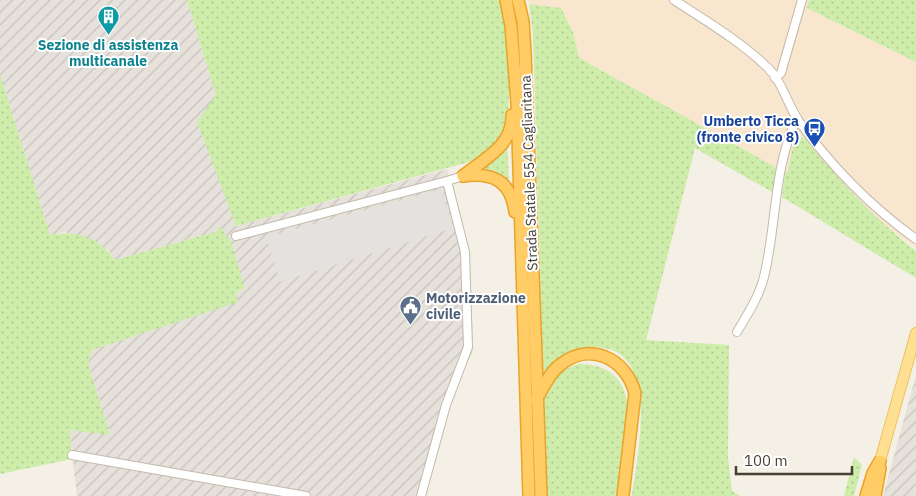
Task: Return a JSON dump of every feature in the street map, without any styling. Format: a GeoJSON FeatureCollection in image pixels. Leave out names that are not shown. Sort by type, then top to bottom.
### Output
{"type":"FeatureCollection","features":[{"type":"Feature","properties":{"kind":"highway","name":"Strada Statale 554 Cagliaritana"},"geometry":{"type":"LineString","coordinates":[[506,0],[511,26],[517,103],[529,496]]}},
{"type":"Feature","properties":{"kind":"highway","name":"Strada Statale 554 Cagliaritana"},"geometry":{"type":"LineString","coordinates":[[518,0],[523,21],[540,496]]}},
{"type":"Feature","properties":{"kind":"highway"},"geometry":{"type":"LineString","coordinates":[[523,21],[524,0]]}},
{"type":"Feature","properties":{"kind":"highway"},"geometry":{"type":"LineString","coordinates":[[463,176],[488,159],[500,148],[512,121],[512,107],[517,103]]}},
{"type":"Feature","properties":{"kind":"highway"},"geometry":{"type":"LineString","coordinates":[[463,176],[489,177],[502,182],[510,191],[516,215],[521,220]]}},
{"type":"Feature","properties":{"kind":"highway"},"geometry":{"type":"LineString","coordinates":[[536,400],[558,366],[577,355],[596,354],[606,357],[624,369],[633,385],[635,400],[623,496]]}},
{"type":"Feature","properties":{"kind":"highway"},"geometry":{"type":"LineString","coordinates":[[523,496],[527,457]]}},
{"type":"Feature","properties":{"kind":"highway"},"geometry":{"type":"LineString","coordinates":[[866,496],[873,473],[880,461]]}},
{"type":"Feature","properties":{"kind":"highway"},"geometry":{"type":"LineString","coordinates":[[875,496],[880,474],[880,461]]}},
{"type":"Feature","properties":{"kind":"main road"},"geometry":{"type":"LineString","coordinates":[[880,461],[916,333]]}},
{"type":"Feature","properties":{"kind":"street"},"geometry":{"type":"LineString","coordinates":[[674,0],[730,37],[768,68],[797,118],[835,168],[884,216],[916,239]]}},
{"type":"Feature","properties":{"kind":"street"},"geometry":{"type":"LineString","coordinates":[[775,78],[781,73],[802,0]]}},
{"type":"Feature","properties":{"kind":"street"},"geometry":{"type":"LineString","coordinates":[[737,332],[756,299],[764,278],[777,186],[788,138],[797,118]]}},
{"type":"Feature","properties":{"kind":"street"},"geometry":{"type":"LineString","coordinates":[[236,236],[463,176]]}},
{"type":"Feature","properties":{"kind":"street"},"geometry":{"type":"LineString","coordinates":[[421,496],[446,404],[468,347],[465,252],[447,181]]}},
{"type":"Feature","properties":{"kind":"street"},"geometry":{"type":"LineString","coordinates":[[72,455],[306,496]]}},
{"type":"Feature","properties":{"kind":"shaded area"},"geometry":{"type":"Polygon","coordinates":[[[0,0],[187,0],[216,95],[236,226],[447,169],[470,258],[473,350],[451,401],[437,455],[423,496],[77,496],[69,430],[110,434],[88,363],[92,350],[237,302],[236,292],[245,288],[216,229],[215,232],[115,260],[108,250],[65,232],[50,235],[0,74],[0,0]]]}},
{"type":"Feature","properties":{"kind":"shaded area"},"geometry":{"type":"Polygon","coordinates":[[[528,0],[809,0],[807,8],[916,62],[916,248],[882,224],[829,169],[805,138],[785,174],[578,58],[573,32],[561,8],[529,4],[528,0]]]}},
{"type":"Feature","properties":{"kind":"shaded area"},"geometry":{"type":"Polygon","coordinates":[[[442,189],[453,228],[280,282],[266,237],[442,189]]]}},
{"type":"Feature","properties":{"kind":"shaded area"},"geometry":{"type":"Polygon","coordinates":[[[916,375],[916,496],[883,496],[916,375]]]}},
{"type":"Feature","properties":{"kind":"green space"},"geometry":{"type":"Polygon","coordinates":[[[187,0],[500,0],[509,70],[506,125],[499,141],[487,153],[476,160],[236,226],[197,122],[216,95],[187,0]]]}},
{"type":"Feature","properties":{"kind":"green space"},"geometry":{"type":"Polygon","coordinates":[[[809,0],[916,0],[916,62],[807,8],[809,0]]]}},
{"type":"Feature","properties":{"kind":"green space"},"geometry":{"type":"Polygon","coordinates":[[[529,4],[561,8],[573,32],[579,58],[777,168],[772,192],[695,148],[646,340],[729,345],[728,458],[732,491],[740,496],[632,496],[638,456],[641,407],[638,385],[631,366],[617,353],[597,347],[573,350],[554,363],[543,375],[533,34],[529,4]]]}},
{"type":"Feature","properties":{"kind":"green space"},"geometry":{"type":"Polygon","coordinates":[[[0,74],[50,235],[70,234],[87,237],[102,246],[115,260],[215,232],[220,227],[231,242],[245,288],[236,292],[238,302],[92,350],[88,363],[110,435],[70,430],[72,459],[0,474],[0,74]]]}},
{"type":"Feature","properties":{"kind":"green space"},"geometry":{"type":"Polygon","coordinates":[[[799,137],[805,138],[857,198],[916,251],[916,278],[782,197],[785,174],[788,171],[794,142],[799,137]]]}},
{"type":"Feature","properties":{"kind":"green space"},"geometry":{"type":"Polygon","coordinates":[[[507,142],[509,185],[474,174],[507,142]]]}},
{"type":"Feature","properties":{"kind":"green space"},"geometry":{"type":"Polygon","coordinates":[[[578,364],[601,368],[617,378],[625,394],[628,413],[628,434],[617,496],[545,496],[543,401],[548,388],[560,373],[578,364]]]}},
{"type":"Feature","properties":{"kind":"green space"},"geometry":{"type":"Polygon","coordinates":[[[854,457],[862,465],[854,496],[844,496],[854,457]]]}},
{"type":"Feature","properties":{"kind":"place","name":"Sezione di assistenza multicanale"},"geometry":{"type":"Point","coordinates":[108,36]}},
{"type":"Feature","properties":{"kind":"place","name":"Umberto Ticca (fronte civico 8)"},"geometry":{"type":"Point","coordinates":[815,148]}},
{"type":"Feature","properties":{"kind":"place","name":"Motorizzazione civile"},"geometry":{"type":"Point","coordinates":[410,325]}}]}
